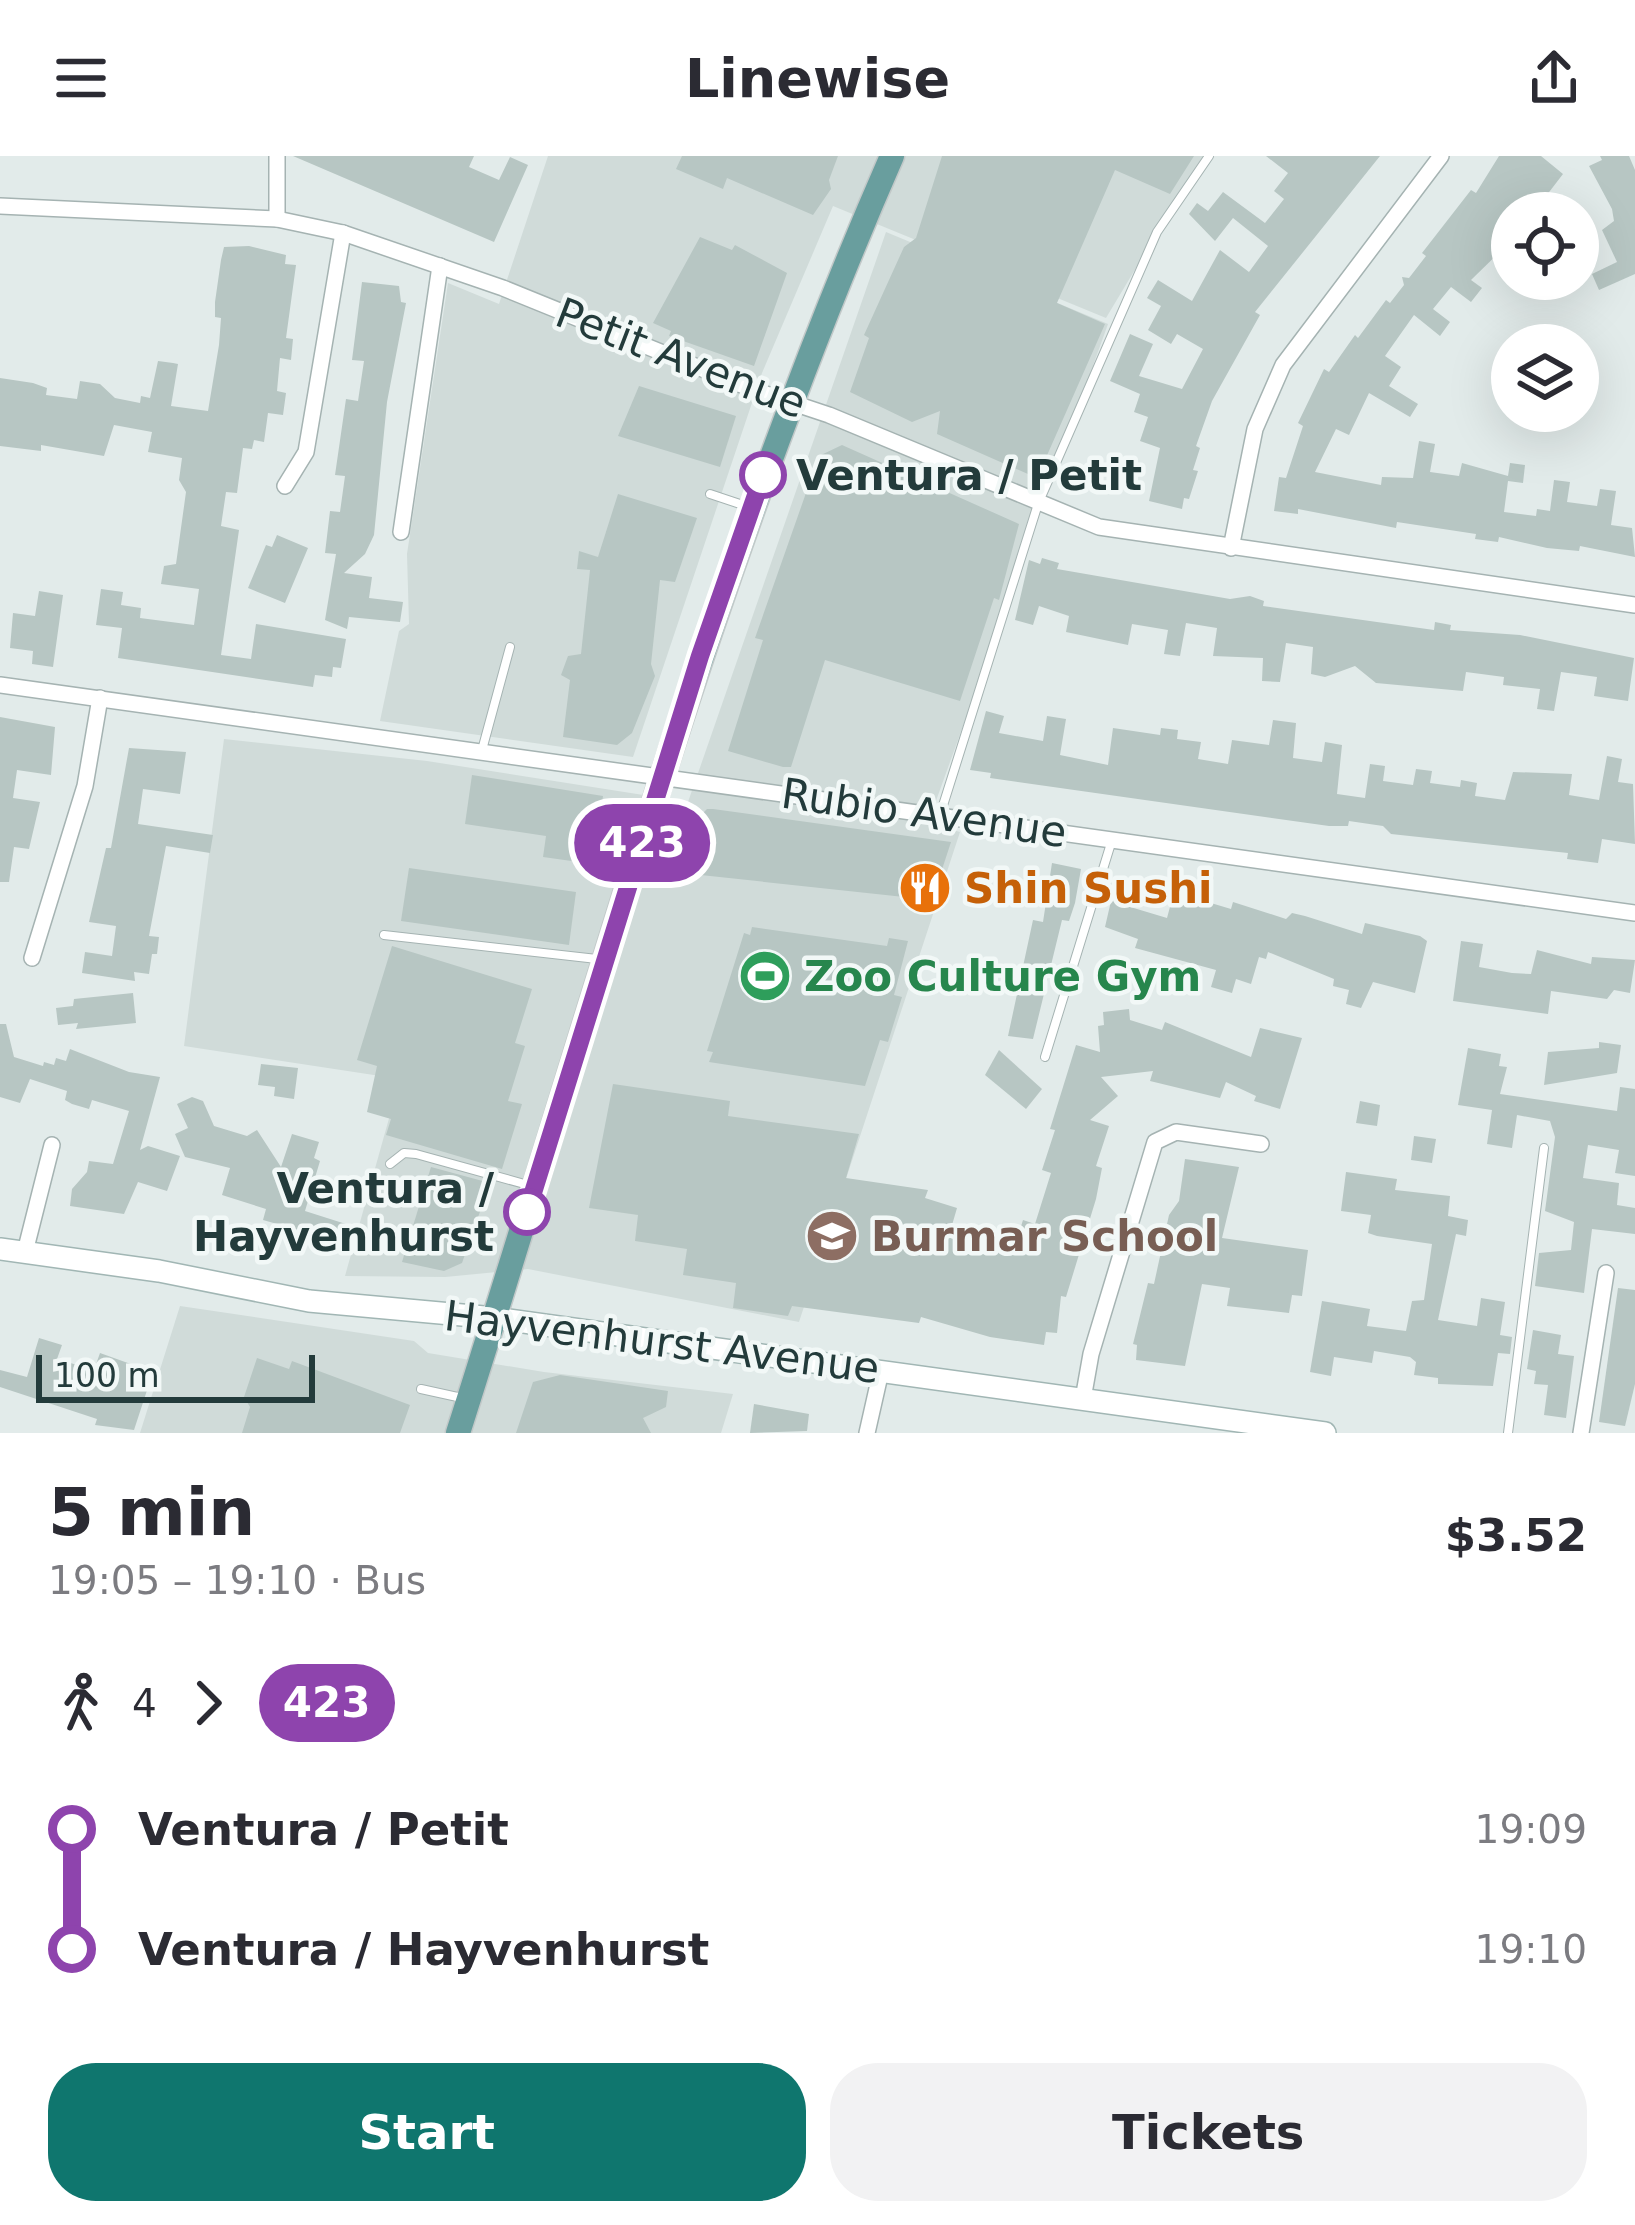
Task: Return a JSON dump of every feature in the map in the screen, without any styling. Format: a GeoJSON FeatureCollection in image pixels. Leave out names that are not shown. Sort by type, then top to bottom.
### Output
{"type":"FeatureCollection","features":[{"type":"Feature","properties":{"kind":"main road"},"geometry":{"type":"LineString","coordinates":[[458,1433],[751,508],[892,156]]}},
{"type":"Feature","properties":{"kind":"main road","name":"Hayvenhurst Avenue"},"geometry":{"type":"LineString","coordinates":[[0,1249],[309,1301],[495,1318],[1325,1433]]}},
{"type":"Feature","properties":{"kind":"street"},"geometry":{"type":"LineString","coordinates":[[277,156],[277,219]]}},
{"type":"Feature","properties":{"kind":"street"},"geometry":{"type":"LineString","coordinates":[[1232,548],[1255,429],[1283,365],[1312,320],[1441,156]]}},
{"type":"Feature","properties":{"kind":"street","name":"Petit Avenue"},"geometry":{"type":"LineString","coordinates":[[0,206],[277,219],[343,232],[790,402],[1099,527],[1635,605]]}},
{"type":"Feature","properties":{"kind":"street"},"geometry":{"type":"LineString","coordinates":[[285,487],[306,452],[343,232]]}},
{"type":"Feature","properties":{"kind":"street"},"geometry":{"type":"LineString","coordinates":[[400,532],[440,266]]}},
{"type":"Feature","properties":{"kind":"street","name":"Rubio Avenue"},"geometry":{"type":"LineString","coordinates":[[0,685],[1635,913]]}},
{"type":"Feature","properties":{"kind":"street"},"geometry":{"type":"LineString","coordinates":[[32,958],[86,786],[100,698]]}},
{"type":"Feature","properties":{"kind":"street"},"geometry":{"type":"LineString","coordinates":[[1083,1399],[1091,1354],[1159,1137],[1176,1132],[1261,1144]]}},
{"type":"Feature","properties":{"kind":"street"},"geometry":{"type":"LineString","coordinates":[[26,1252],[52,1145]]}},
{"type":"Feature","properties":{"kind":"street"},"geometry":{"type":"LineString","coordinates":[[1581,1433],[1606,1274]]}},
{"type":"Feature","properties":{"kind":"street"},"geometry":{"type":"LineString","coordinates":[[867,1433],[881,1371]]}},
{"type":"Feature","properties":{"kind":"lane"},"geometry":{"type":"LineString","coordinates":[[940,815],[1038,504],[1157,232],[1209,156]]}},
{"type":"Feature","properties":{"kind":"lane"},"geometry":{"type":"LineString","coordinates":[[710,494],[751,508]]}},
{"type":"Feature","properties":{"kind":"lane"},"geometry":{"type":"LineString","coordinates":[[482,752],[510,647]]}},
{"type":"Feature","properties":{"kind":"lane"},"geometry":{"type":"LineString","coordinates":[[449,766],[453,748]]}},
{"type":"Feature","properties":{"kind":"lane"},"geometry":{"type":"LineString","coordinates":[[1046,1057],[1112,839]]}},
{"type":"Feature","properties":{"kind":"lane"},"geometry":{"type":"LineString","coordinates":[[384,935],[606,961]]}},
{"type":"Feature","properties":{"kind":"lane"},"geometry":{"type":"LineString","coordinates":[[1508,1433],[1544,1148]]}},
{"type":"Feature","properties":{"kind":"lane"},"geometry":{"type":"LineString","coordinates":[[390,1163],[404,1154],[416,1154],[535,1187]]}},
{"type":"Feature","properties":{"kind":"lane"},"geometry":{"type":"LineString","coordinates":[[421,1389],[469,1400]]}},
{"type":"Feature","properties":{"kind":"shaded area"},"geometry":{"type":"Polygon","coordinates":[[[548,156],[1203,156],[1106,318],[833,206],[762,373],[633,757],[380,721],[399,631],[409,624],[407,554],[448,283],[499,304],[548,156]]]}},
{"type":"Feature","properties":{"kind":"shaded area"},"geometry":{"type":"Polygon","coordinates":[[[886,232],[1108,324],[928,823],[960,832],[799,1322],[528,1269],[445,1277],[345,1276],[400,1079],[184,1046],[224,739],[427,761],[688,802],[886,232]]]}},
{"type":"Feature","properties":{"kind":"shaded area"},"geometry":{"type":"Polygon","coordinates":[[[180,1306],[414,1341],[428,1353],[544,1372],[733,1394],[721,1433],[140,1433],[180,1306]]]}},
{"type":"Feature","properties":{"kind":"building"},"geometry":{"type":"Polygon","coordinates":[[[293,156],[474,156],[469,167],[499,180],[510,157],[528,165],[494,242],[293,156]]]}},
{"type":"Feature","properties":{"kind":"building"},"geometry":{"type":"Polygon","coordinates":[[[682,156],[838,156],[829,180],[831,189],[813,215],[727,178],[723,189],[676,169],[682,156]]]}},
{"type":"Feature","properties":{"kind":"building"},"geometry":{"type":"Polygon","coordinates":[[[942,156],[1194,156],[1170,194],[1115,170],[1057,303],[1105,324],[1037,478],[937,434],[940,411],[912,422],[850,392],[869,338],[864,335],[904,247],[916,238],[942,156]]]}},
{"type":"Feature","properties":{"kind":"building"},"geometry":{"type":"Polygon","coordinates":[[[1266,156],[1380,156],[1255,312],[1260,315],[1212,401],[1196,446],[1200,448],[1193,470],[1198,471],[1189,499],[1184,498],[1182,509],[1149,501],[1160,448],[1140,441],[1148,417],[1134,412],[1140,394],[1110,381],[1130,334],[1153,344],[1139,376],[1182,389],[1203,349],[1177,334],[1171,344],[1148,330],[1161,306],[1147,298],[1158,280],[1192,301],[1220,250],[1249,272],[1268,246],[1233,218],[1215,241],[1189,214],[1197,203],[1208,211],[1223,192],[1265,223],[1284,199],[1274,191],[1288,173],[1266,156]]]}},
{"type":"Feature","properties":{"kind":"building"},"geometry":{"type":"Polygon","coordinates":[[[1499,156],[1541,156],[1563,174],[1549,192],[1491,192],[1491,260],[1471,280],[1482,288],[1471,302],[1451,287],[1433,309],[1450,322],[1440,336],[1414,315],[1385,356],[1401,367],[1389,386],[1418,404],[1410,417],[1369,393],[1349,435],[1336,429],[1315,472],[1381,485],[1382,477],[1413,478],[1419,441],[1435,444],[1430,472],[1459,476],[1462,463],[1508,476],[1510,463],[1525,465],[1523,483],[1508,481],[1504,512],[1536,516],[1537,509],[1550,511],[1554,480],[1570,482],[1567,502],[1597,506],[1600,489],[1616,491],[1611,525],[1632,528],[1635,557],[1580,546],[1579,551],[1499,537],[1498,542],[1475,539],[1476,534],[1397,522],[1396,528],[1298,509],[1298,514],[1274,511],[1279,477],[1286,478],[1303,426],[1298,423],[1324,369],[1329,372],[1355,335],[1358,338],[1386,300],[1390,303],[1404,285],[1402,277],[1409,278],[1426,256],[1422,253],[1471,190],[1476,193],[1499,156]]]}},
{"type":"Feature","properties":{"kind":"building"},"geometry":{"type":"Polygon","coordinates":[[[1600,156],[1629,156],[1635,170],[1635,274],[1599,290],[1599,271],[1617,262],[1602,230],[1614,221],[1612,209],[1589,166],[1602,160],[1600,156]]]}},
{"type":"Feature","properties":{"kind":"building"},"geometry":{"type":"Polygon","coordinates":[[[700,237],[732,250],[735,245],[787,273],[754,366],[669,336],[671,331],[653,323],[700,237]]]}},
{"type":"Feature","properties":{"kind":"building"},"geometry":{"type":"Polygon","coordinates":[[[249,246],[286,255],[285,264],[296,265],[286,338],[293,339],[291,360],[280,358],[277,391],[286,393],[283,415],[268,413],[264,442],[254,440],[252,449],[243,448],[237,493],[226,492],[221,526],[239,530],[221,655],[251,659],[256,624],[346,639],[341,668],[333,667],[332,677],[315,675],[313,687],[118,658],[122,628],[96,625],[101,589],[123,592],[121,605],[141,608],[140,618],[194,625],[199,589],[161,584],[164,566],[176,564],[186,492],[179,480],[182,458],[148,452],[152,432],[114,425],[104,456],[41,445],[41,451],[0,446],[0,378],[47,388],[46,395],[77,399],[80,381],[100,384],[115,398],[140,403],[141,396],[150,398],[158,361],[173,363],[178,364],[171,406],[208,411],[219,345],[221,318],[215,317],[215,302],[224,247],[249,246]]]}},
{"type":"Feature","properties":{"kind":"building"},"geometry":{"type":"Polygon","coordinates":[[[362,282],[399,286],[401,302],[406,303],[387,402],[374,535],[365,554],[344,573],[372,577],[369,598],[403,602],[400,622],[349,617],[347,629],[325,620],[336,554],[325,553],[330,511],[340,512],[345,476],[335,475],[346,399],[358,401],[364,361],[352,360],[362,282]]]}},
{"type":"Feature","properties":{"kind":"building"},"geometry":{"type":"Polygon","coordinates":[[[639,386],[736,416],[720,467],[618,436],[639,386]]]}},
{"type":"Feature","properties":{"kind":"building"},"geometry":{"type":"Polygon","coordinates":[[[842,445],[1019,524],[999,600],[994,598],[960,701],[825,660],[791,767],[783,767],[728,751],[763,640],[755,638],[819,456],[842,445]]]}},
{"type":"Feature","properties":{"kind":"building"},"geometry":{"type":"Polygon","coordinates":[[[618,494],[697,518],[675,582],[660,580],[651,664],[655,676],[632,733],[617,745],[563,737],[570,680],[561,675],[568,656],[581,654],[590,570],[577,569],[579,551],[598,557],[618,494]]]}},
{"type":"Feature","properties":{"kind":"building"},"geometry":{"type":"Polygon","coordinates":[[[277,535],[308,548],[285,603],[248,588],[266,545],[272,547],[277,535]]]}},
{"type":"Feature","properties":{"kind":"building"},"geometry":{"type":"Polygon","coordinates":[[[1042,558],[1059,563],[1057,569],[1230,599],[1250,596],[1264,601],[1263,606],[1434,630],[1435,622],[1451,625],[1450,630],[1520,635],[1634,658],[1628,701],[1594,696],[1597,677],[1561,672],[1554,711],[1537,709],[1540,689],[1503,685],[1504,677],[1466,672],[1463,691],[1376,683],[1355,666],[1325,677],[1311,674],[1313,647],[1286,643],[1280,682],[1262,681],[1263,658],[1213,656],[1217,628],[1186,623],[1180,656],[1164,654],[1168,630],[1132,624],[1128,645],[1066,632],[1069,616],[1039,606],[1033,625],[1015,620],[1029,560],[1040,564],[1042,558]]]}},
{"type":"Feature","properties":{"kind":"building"},"geometry":{"type":"Polygon","coordinates":[[[39,591],[63,595],[53,667],[32,664],[33,651],[10,648],[13,613],[35,616],[39,591]]]}},
{"type":"Feature","properties":{"kind":"building"},"geometry":{"type":"Polygon","coordinates":[[[986,711],[1004,716],[999,733],[1043,741],[1047,716],[1066,719],[1060,755],[1108,765],[1113,728],[1160,735],[1161,728],[1178,730],[1177,739],[1201,742],[1198,759],[1228,764],[1232,740],[1269,745],[1273,720],[1296,723],[1293,758],[1322,762],[1325,742],[1342,745],[1337,794],[1365,798],[1370,764],[1385,766],[1383,781],[1413,785],[1416,769],[1432,771],[1430,783],[1460,787],[1461,780],[1477,783],[1475,796],[1505,800],[1513,772],[1572,774],[1569,795],[1599,800],[1607,756],[1622,759],[1618,782],[1633,784],[1635,844],[1602,839],[1598,863],[1567,859],[1568,853],[1391,834],[1383,826],[1349,821],[1348,826],[1329,826],[990,778],[991,773],[970,770],[986,711]]]}},
{"type":"Feature","properties":{"kind":"building"},"geometry":{"type":"Polygon","coordinates":[[[0,717],[55,727],[51,775],[17,770],[13,798],[40,802],[29,849],[14,847],[9,882],[0,882],[0,717]]]}},
{"type":"Feature","properties":{"kind":"building"},"geometry":{"type":"Polygon","coordinates":[[[129,748],[186,752],[180,794],[143,789],[138,824],[213,835],[210,853],[166,846],[149,936],[159,937],[157,954],[152,954],[149,974],[134,972],[135,981],[82,973],[85,952],[112,956],[116,926],[89,922],[106,848],[111,848],[129,748]]]}},
{"type":"Feature","properties":{"kind":"building"},"geometry":{"type":"Polygon","coordinates":[[[472,775],[603,796],[593,864],[543,857],[546,836],[465,824],[472,775]]]}},
{"type":"Feature","properties":{"kind":"building"},"geometry":{"type":"Polygon","coordinates":[[[707,809],[951,842],[932,900],[682,873],[694,822],[707,809]]]}},
{"type":"Feature","properties":{"kind":"building"},"geometry":{"type":"Polygon","coordinates":[[[1052,863],[1081,869],[1075,903],[1069,921],[1062,920],[1033,1039],[1008,1036],[1033,920],[1043,922],[1052,863]]]}},
{"type":"Feature","properties":{"kind":"building"},"geometry":{"type":"Polygon","coordinates":[[[409,868],[576,892],[569,945],[401,921],[409,868]]]}},
{"type":"Feature","properties":{"kind":"building"},"geometry":{"type":"Polygon","coordinates":[[[1114,888],[1131,893],[1127,906],[1167,918],[1174,892],[1231,909],[1233,902],[1286,919],[1292,913],[1362,934],[1365,923],[1420,936],[1427,941],[1415,993],[1373,982],[1361,1008],[1346,1004],[1349,990],[1333,986],[1334,979],[1268,952],[1266,959],[1259,957],[1251,984],[1236,979],[1232,993],[1211,987],[1216,970],[1135,948],[1138,939],[1105,927],[1114,888]]]}},
{"type":"Feature","properties":{"kind":"building"},"geometry":{"type":"Polygon","coordinates":[[[752,927],[887,946],[889,938],[908,941],[894,995],[902,997],[888,1042],[880,1040],[865,1086],[709,1062],[713,1052],[707,1051],[744,933],[750,935],[752,927]]]}},
{"type":"Feature","properties":{"kind":"building"},"geometry":{"type":"Polygon","coordinates":[[[1461,941],[1483,944],[1479,967],[1512,973],[1531,974],[1537,950],[1591,964],[1592,957],[1635,960],[1630,993],[1614,990],[1607,999],[1551,991],[1548,1014],[1453,1001],[1461,941]]]}},
{"type":"Feature","properties":{"kind":"building"},"geometry":{"type":"Polygon","coordinates":[[[392,946],[532,989],[515,1043],[525,1046],[508,1101],[522,1104],[502,1169],[386,1135],[391,1119],[367,1112],[377,1066],[357,1060],[392,946]]]}},
{"type":"Feature","properties":{"kind":"building"},"geometry":{"type":"Polygon","coordinates":[[[133,993],[136,1023],[76,1029],[78,1023],[58,1025],[56,1008],[73,1006],[74,999],[133,993]]]}},
{"type":"Feature","properties":{"kind":"building"},"geometry":{"type":"Polygon","coordinates":[[[1129,1009],[1130,1020],[1162,1030],[1165,1022],[1251,1057],[1260,1028],[1302,1038],[1280,1109],[1254,1101],[1256,1096],[1226,1082],[1220,1098],[1150,1081],[1153,1071],[1101,1077],[1118,1096],[1090,1120],[1109,1126],[1096,1166],[1102,1168],[1096,1199],[1066,1297],[1061,1296],[1057,1333],[1046,1332],[1044,1345],[990,1337],[921,1317],[919,1323],[792,1306],[788,1316],[733,1308],[736,1283],[683,1275],[687,1249],[635,1241],[638,1215],[589,1208],[613,1084],[730,1101],[728,1116],[859,1134],[846,1178],[928,1190],[925,1198],[957,1208],[950,1232],[1013,1252],[1023,1220],[1035,1224],[1051,1173],[1042,1170],[1055,1130],[1050,1129],[1076,1045],[1100,1052],[1098,1026],[1104,1025],[1103,1012],[1129,1009]]]}},
{"type":"Feature","properties":{"kind":"building"},"geometry":{"type":"Polygon","coordinates":[[[0,1024],[6,1024],[14,1057],[54,1065],[56,1058],[66,1061],[70,1049],[129,1072],[160,1077],[140,1150],[148,1146],[180,1156],[167,1191],[138,1182],[124,1214],[70,1206],[72,1189],[87,1172],[89,1161],[113,1164],[129,1111],[92,1100],[89,1109],[72,1104],[65,1100],[67,1091],[30,1079],[20,1103],[0,1097],[0,1024]]]}},
{"type":"Feature","properties":{"kind":"building"},"geometry":{"type":"Polygon","coordinates":[[[1599,1042],[1621,1045],[1617,1073],[1544,1085],[1548,1052],[1599,1048],[1599,1042]]]}},
{"type":"Feature","properties":{"kind":"building"},"geometry":{"type":"Polygon","coordinates":[[[1468,1048],[1501,1054],[1499,1066],[1507,1067],[1500,1094],[1617,1111],[1620,1087],[1635,1089],[1635,1176],[1615,1173],[1619,1150],[1588,1145],[1583,1178],[1619,1183],[1617,1205],[1635,1208],[1635,1234],[1592,1229],[1584,1293],[1535,1286],[1539,1253],[1571,1250],[1574,1222],[1545,1211],[1555,1137],[1550,1121],[1517,1115],[1512,1148],[1487,1144],[1492,1110],[1458,1105],[1468,1048]]]}},
{"type":"Feature","properties":{"kind":"building"},"geometry":{"type":"Polygon","coordinates":[[[999,1050],[1042,1089],[1026,1109],[985,1075],[999,1050]]]}},
{"type":"Feature","properties":{"kind":"building"},"geometry":{"type":"Polygon","coordinates":[[[261,1064],[298,1068],[294,1099],[274,1096],[275,1087],[258,1085],[261,1064]]]}},
{"type":"Feature","properties":{"kind":"building"},"geometry":{"type":"Polygon","coordinates":[[[192,1097],[203,1101],[214,1126],[247,1136],[257,1130],[281,1167],[292,1134],[319,1142],[314,1158],[320,1161],[305,1211],[349,1225],[344,1243],[263,1220],[266,1209],[222,1195],[230,1168],[185,1157],[175,1134],[188,1128],[177,1104],[192,1097]]]}},
{"type":"Feature","properties":{"kind":"building"},"geometry":{"type":"Polygon","coordinates":[[[1360,1101],[1380,1105],[1377,1126],[1356,1123],[1360,1101]]]}},
{"type":"Feature","properties":{"kind":"building"},"geometry":{"type":"Polygon","coordinates":[[[1414,1136],[1436,1139],[1432,1163],[1411,1160],[1414,1136]]]}},
{"type":"Feature","properties":{"kind":"building"},"geometry":{"type":"Polygon","coordinates":[[[1185,1159],[1239,1167],[1222,1238],[1308,1250],[1302,1296],[1292,1295],[1289,1313],[1227,1306],[1230,1288],[1202,1284],[1185,1366],[1136,1360],[1137,1345],[1133,1344],[1148,1283],[1154,1284],[1169,1215],[1179,1201],[1185,1159]]]}},
{"type":"Feature","properties":{"kind":"building"},"geometry":{"type":"Polygon","coordinates":[[[431,1167],[490,1183],[462,1263],[444,1271],[402,1262],[431,1167]]]}},
{"type":"Feature","properties":{"kind":"building"},"geometry":{"type":"Polygon","coordinates":[[[1346,1172],[1397,1179],[1395,1190],[1450,1196],[1448,1216],[1468,1220],[1466,1236],[1456,1234],[1438,1320],[1477,1326],[1481,1298],[1505,1302],[1500,1335],[1512,1337],[1510,1354],[1498,1353],[1493,1386],[1438,1384],[1438,1378],[1414,1375],[1416,1362],[1410,1357],[1374,1351],[1372,1363],[1334,1357],[1331,1376],[1310,1372],[1322,1301],[1370,1309],[1367,1326],[1406,1331],[1412,1301],[1424,1300],[1432,1244],[1368,1233],[1371,1215],[1341,1211],[1346,1172]]]}},
{"type":"Feature","properties":{"kind":"building"},"geometry":{"type":"Polygon","coordinates":[[[1618,1288],[1635,1290],[1635,1384],[1625,1426],[1599,1422],[1618,1288]]]}},
{"type":"Feature","properties":{"kind":"building"},"geometry":{"type":"Polygon","coordinates":[[[1533,1330],[1561,1335],[1558,1354],[1574,1356],[1566,1418],[1544,1415],[1548,1385],[1534,1384],[1536,1371],[1527,1369],[1533,1330]]]}},
{"type":"Feature","properties":{"kind":"building"},"geometry":{"type":"Polygon","coordinates":[[[39,1338],[62,1345],[57,1359],[94,1370],[100,1353],[153,1372],[134,1430],[95,1425],[97,1419],[0,1387],[0,1370],[27,1377],[39,1338]]]}},
{"type":"Feature","properties":{"kind":"building"},"geometry":{"type":"Polygon","coordinates":[[[257,1358],[289,1369],[292,1361],[410,1405],[400,1433],[242,1433],[250,1407],[244,1397],[257,1358]]]}},
{"type":"Feature","properties":{"kind":"building"},"geometry":{"type":"Polygon","coordinates":[[[560,1375],[668,1391],[666,1407],[643,1418],[651,1433],[516,1433],[533,1382],[560,1375]]]}},
{"type":"Feature","properties":{"kind":"building"},"geometry":{"type":"Polygon","coordinates":[[[754,1404],[809,1414],[807,1431],[750,1433],[754,1404]]]}},
{"type":"Feature","properties":{"kind":"bus line","name":"423"},"geometry":{"type":"LineString","coordinates":[[527,1212],[700,656],[763,475]]}},
{"type":"Feature","properties":{"kind":"place","name":"Ventura / Petit"},"geometry":{"type":"Point","coordinates":[763,475]}},
{"type":"Feature","properties":{"kind":"place","name":"Shin Sushi"},"geometry":{"type":"Point","coordinates":[925,888]}},
{"type":"Feature","properties":{"kind":"place","name":"Zoo Culture Gym"},"geometry":{"type":"Point","coordinates":[765,976]}},
{"type":"Feature","properties":{"kind":"place","name":"Ventura / Hayvenhurst"},"geometry":{"type":"Point","coordinates":[527,1212]}},
{"type":"Feature","properties":{"kind":"place","name":"Burmar School"},"geometry":{"type":"Point","coordinates":[832,1236]}}]}
